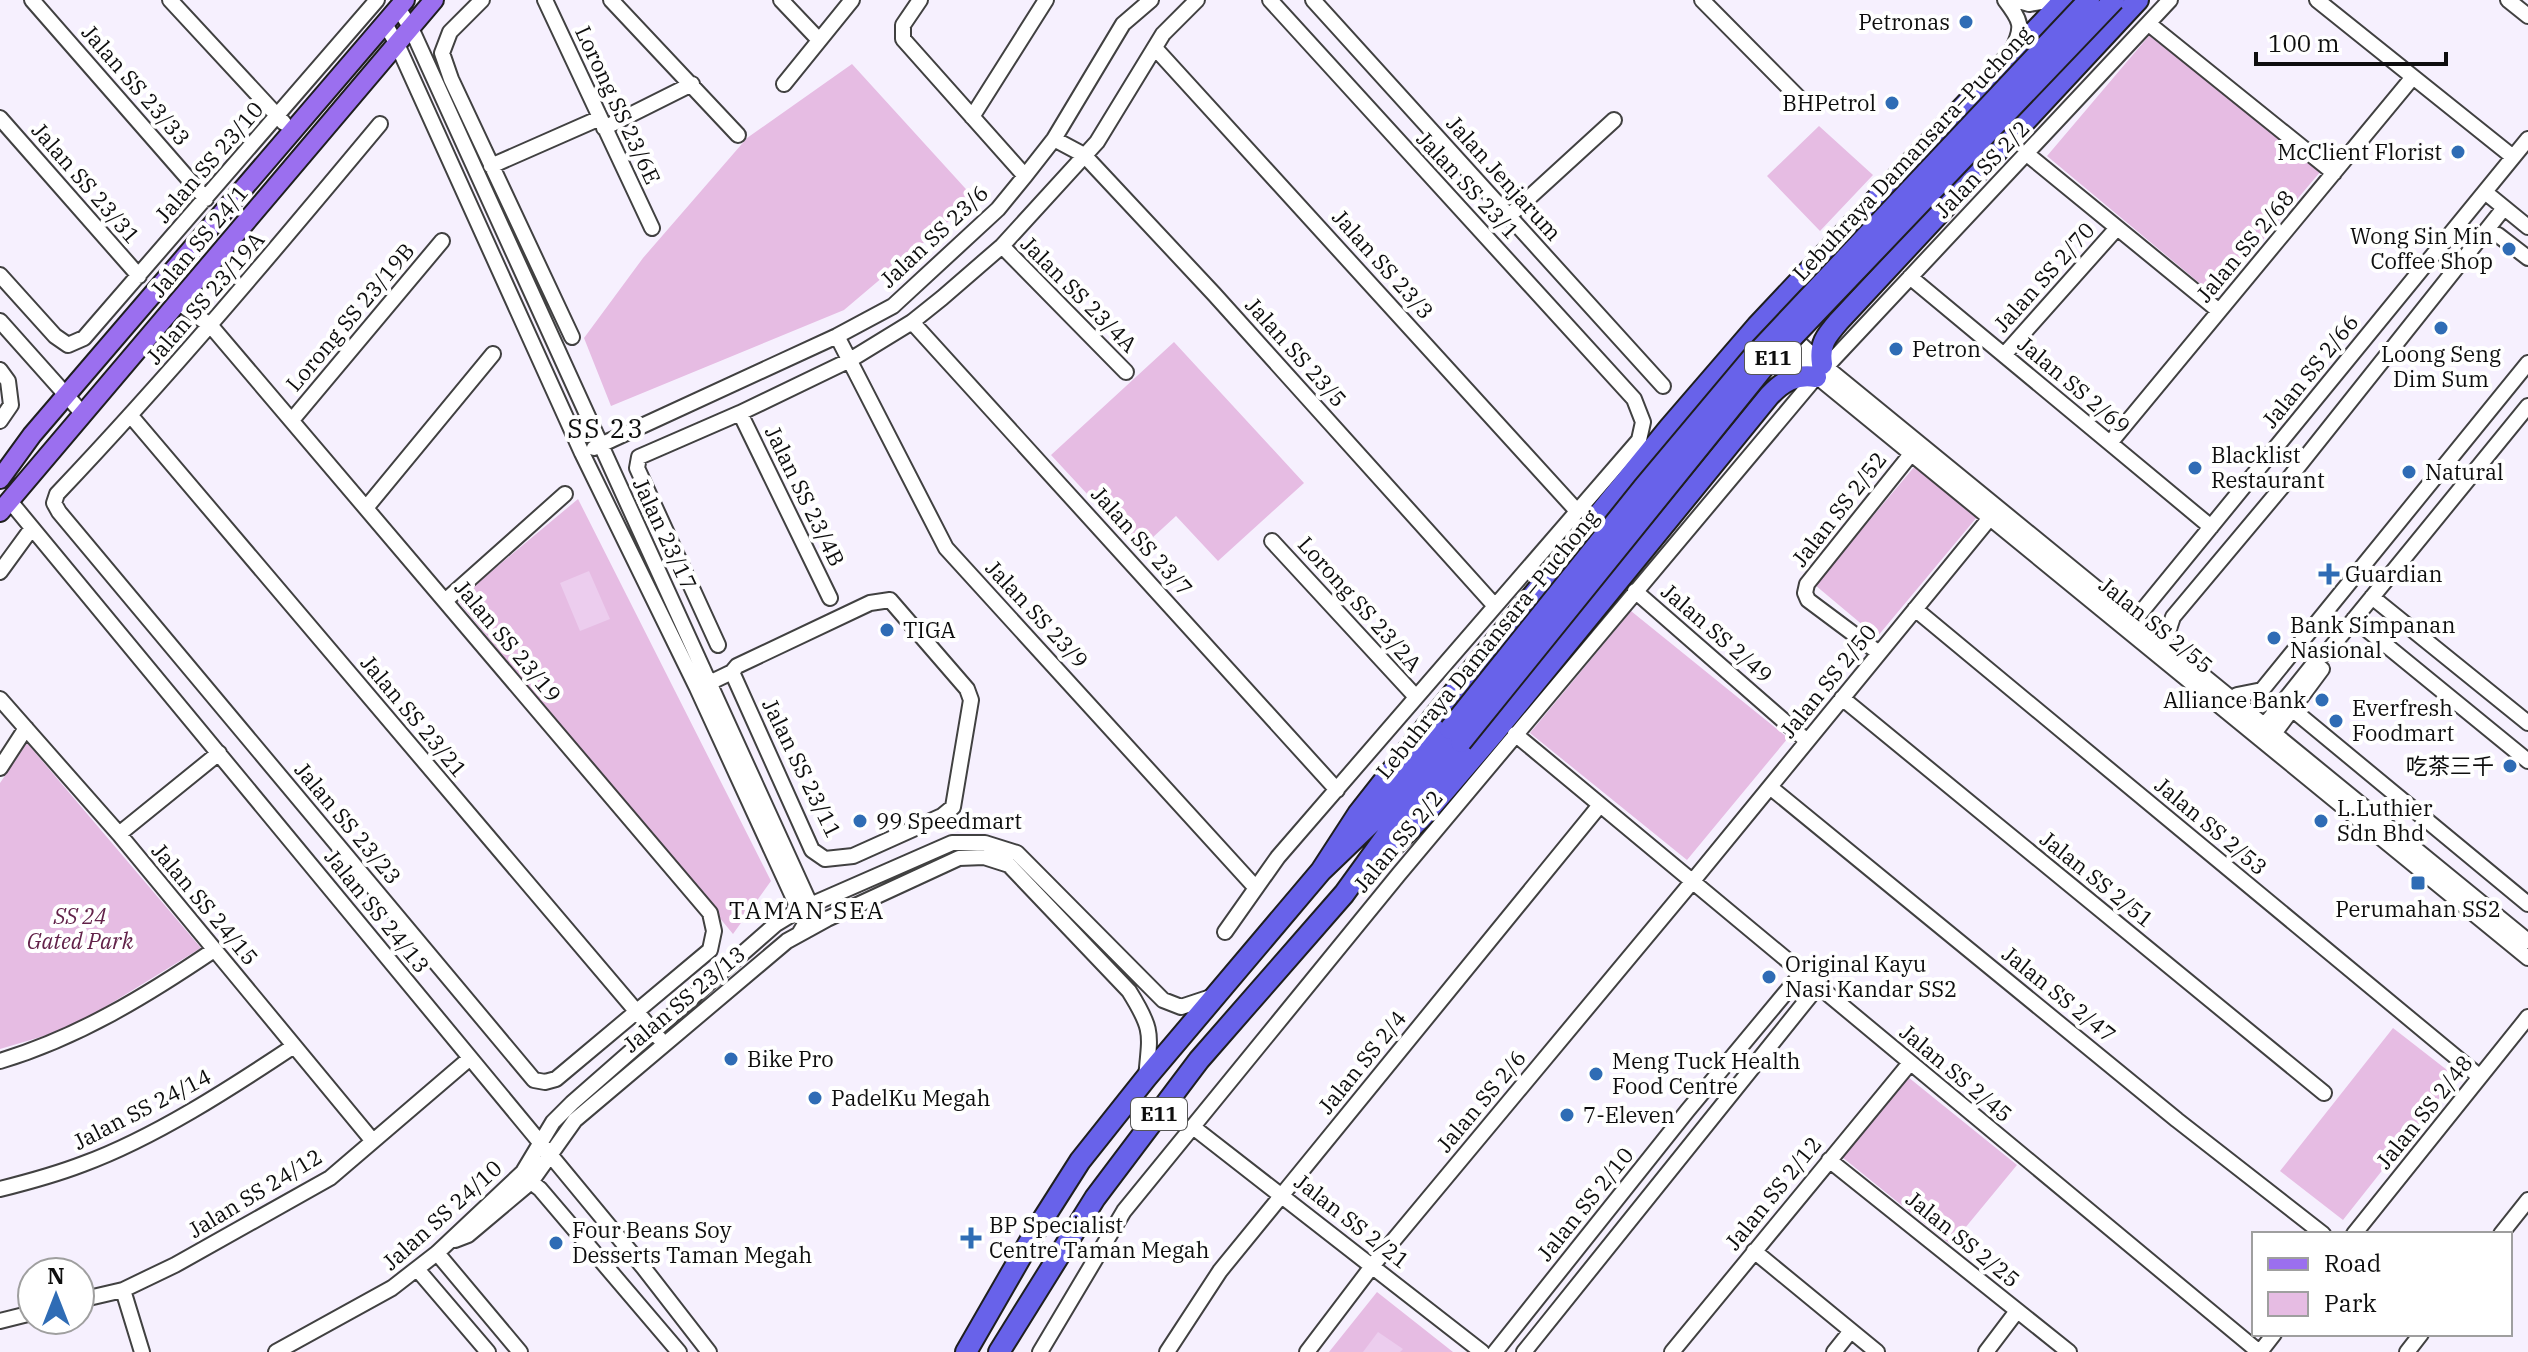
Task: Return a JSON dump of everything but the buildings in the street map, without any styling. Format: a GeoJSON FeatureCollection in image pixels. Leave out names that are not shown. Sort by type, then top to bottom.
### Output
{"type":"FeatureCollection","features":[{"type":"Feature","properties":{"kind":"highway"},"geometry":{"type":"LineString","coordinates":[[1321,871],[1358,814],[1434,717],[1669,428],[1762,320],[2064,0]]}},
{"type":"Feature","properties":{"kind":"highway","name":"Lebuhraya Damansara–Puchong"},"geometry":{"type":"LineString","coordinates":[[999,1352],[1095,1198],[1199,1060],[1344,894],[1455,736],[1643,488],[1752,358],[2089,0]]}},
{"type":"Feature","properties":{"kind":"highway","name":"Lebuhraya Damansara–Puchong"},"geometry":{"type":"LineString","coordinates":[[966,1351],[1080,1161],[1321,871],[1455,736],[1763,368],[2114,0]]}},
{"type":"Feature","properties":{"kind":"highway"},"geometry":{"type":"LineString","coordinates":[[1344,894],[1424,815],[1780,384],[1821,369],[1822,341],[1839,321],[2138,0]]}},
{"type":"Feature","properties":{"kind":"highway"},"geometry":{"type":"LineString","coordinates":[[1790,290],[1796,311],[1807,322],[1823,325],[1839,321]]}},
{"type":"Feature","properties":{"kind":"highway"},"geometry":{"type":"LineString","coordinates":[[1735,351],[1748,349],[1766,353],[1779,370],[1780,384]]}},
{"type":"Feature","properties":{"kind":"main road","name":"Jalan SS 24/1"},"geometry":{"type":"LineString","coordinates":[[4,506],[434,0]]}},
{"type":"Feature","properties":{"kind":"main road","name":"Jalan SS 24/1"},"geometry":{"type":"LineString","coordinates":[[0,479],[32,435],[401,4]]}},
{"type":"Feature","properties":{"kind":"street","name":"Jalan SS 23/33"},"geometry":{"type":"LineString","coordinates":[[32,0],[206,199]]}},
{"type":"Feature","properties":{"kind":"street"},"geometry":{"type":"LineString","coordinates":[[170,0],[292,132]]}},
{"type":"Feature","properties":{"kind":"street","name":"Jalan SS 23/10"},"geometry":{"type":"LineString","coordinates":[[0,275],[55,336],[68,345],[84,338],[377,0]]}},
{"type":"Feature","properties":{"kind":"street"},"geometry":{"type":"LineString","coordinates":[[482,0],[450,32],[442,53],[451,79],[572,337]]}},
{"type":"Feature","properties":{"kind":"street","name":"Lorong SS 23/6E"},"geometry":{"type":"LineString","coordinates":[[545,0],[652,228]]}},
{"type":"Feature","properties":{"kind":"street"},"geometry":{"type":"LineString","coordinates":[[611,0],[738,135]]}},
{"type":"Feature","properties":{"kind":"street"},"geometry":{"type":"LineString","coordinates":[[781,0],[819,40]]}},
{"type":"Feature","properties":{"kind":"street"},"geometry":{"type":"LineString","coordinates":[[784,84],[852,0]]}},
{"type":"Feature","properties":{"kind":"street"},"geometry":{"type":"LineString","coordinates":[[920,0],[903,25],[903,39],[1025,176]]}},
{"type":"Feature","properties":{"kind":"street"},"geometry":{"type":"LineString","coordinates":[[972,117],[1046,0]]}},
{"type":"Feature","properties":{"kind":"street","name":"Jalan SS 23/6"},"geometry":{"type":"LineString","coordinates":[[582,453],[837,336],[893,306],[998,209],[1054,139],[1123,24],[1151,0]]}},
{"type":"Feature","properties":{"kind":"street"},"geometry":{"type":"LineString","coordinates":[[718,645],[637,468],[639,457],[850,360],[912,322],[1002,246],[1097,142],[1163,34],[1197,0]]}},
{"type":"Feature","properties":{"kind":"street","name":"Jalan SS 23/1"},"geometry":{"type":"LineString","coordinates":[[1270,0],[1634,399],[1643,422],[1639,440],[1577,511]]}},
{"type":"Feature","properties":{"kind":"street","name":"Jalan Jenjarum"},"geometry":{"type":"LineString","coordinates":[[1313,0],[1663,386]]}},
{"type":"Feature","properties":{"kind":"street"},"geometry":{"type":"LineString","coordinates":[[1702,0],[1803,102]]}},
{"type":"Feature","properties":{"kind":"street"},"geometry":{"type":"LineString","coordinates":[[2005,0],[2017,16],[2020,30],[2008,58]]}},
{"type":"Feature","properties":{"kind":"street"},"geometry":{"type":"LineString","coordinates":[[2016,0],[2029,4],[2054,0]]}},
{"type":"Feature","properties":{"kind":"street","name":"Jalan SS 2/2"},"geometry":{"type":"LineString","coordinates":[[1040,1352],[1124,1211],[1515,734],[1821,369],[2170,0]]}},
{"type":"Feature","properties":{"kind":"street"},"geometry":{"type":"LineString","coordinates":[[2317,0],[2513,157]]}},
{"type":"Feature","properties":{"kind":"street"},"geometry":{"type":"LineString","coordinates":[[2508,0],[2528,16]]}},
{"type":"Feature","properties":{"kind":"street","name":"Jalan 23/17"},"geometry":{"type":"LineString","coordinates":[[401,4],[806,911]]}},
{"type":"Feature","properties":{"kind":"street","name":"Jalan 23/17"},"geometry":{"type":"LineString","coordinates":[[385,24],[397,44],[582,453],[703,685]]}},
{"type":"Feature","properties":{"kind":"street"},"geometry":{"type":"LineString","coordinates":[[2149,24],[2334,173]]}},
{"type":"Feature","properties":{"kind":"street","name":"Jalan SS 23/3"},"geometry":{"type":"LineString","coordinates":[[1155,48],[1577,511]]}},
{"type":"Feature","properties":{"kind":"street","name":"Jalan SS 2/68"},"geometry":{"type":"LineString","coordinates":[[2110,443],[2413,77]]}},
{"type":"Feature","properties":{"kind":"street"},"geometry":{"type":"LineString","coordinates":[[491,166],[692,84]]}},
{"type":"Feature","properties":{"kind":"street","name":"Jalan SS 23/31"},"geometry":{"type":"LineString","coordinates":[[0,118],[139,276]]}},
{"type":"Feature","properties":{"kind":"street"},"geometry":{"type":"LineString","coordinates":[[1509,216],[1614,120]]}},
{"type":"Feature","properties":{"kind":"street","name":"Jalan SS 23/19A"},"geometry":{"type":"LineString","coordinates":[[57,494],[211,326],[380,124]]}},
{"type":"Feature","properties":{"kind":"street","name":"Jalan SS 23/5"},"geometry":{"type":"LineString","coordinates":[[1054,139],[1084,155],[1225,306],[1495,606]]}},
{"type":"Feature","properties":{"kind":"street","name":"Jalan SS 2/66"},"geometry":{"type":"LineString","coordinates":[[2131,626],[2528,139]]}},
{"type":"Feature","properties":{"kind":"street"},"geometry":{"type":"LineString","coordinates":[[2027,154],[2219,311]]}},
{"type":"Feature","properties":{"kind":"street"},"geometry":{"type":"LineString","coordinates":[[2485,192],[2528,227]]}},
{"type":"Feature","properties":{"kind":"street"},"geometry":{"type":"LineString","coordinates":[[2164,644],[2173,617],[2282,487],[2504,208]]}},
{"type":"Feature","properties":{"kind":"street","name":"Jalan SS 2/70"},"geometry":{"type":"LineString","coordinates":[[2004,355],[2117,228]]}},
{"type":"Feature","properties":{"kind":"street"},"geometry":{"type":"LineString","coordinates":[[2482,235],[2498,235],[2528,258]]}},
{"type":"Feature","properties":{"kind":"street","name":"Lorong SS 23/19B"},"geometry":{"type":"LineString","coordinates":[[292,420],[442,241]]}},
{"type":"Feature","properties":{"kind":"street","name":"Jalan SS 23/4A"},"geometry":{"type":"LineString","coordinates":[[1002,246],[1126,372]]}},
{"type":"Feature","properties":{"kind":"street","name":"Jalan SS 2/69"},"geometry":{"type":"LineString","coordinates":[[1910,277],[2211,527]]}},
{"type":"Feature","properties":{"kind":"street","name":"Jalan SS 23/19"},"geometry":{"type":"LineString","coordinates":[[178,302],[211,326],[710,913],[714,931],[710,950],[636,1011]]}},
{"type":"Feature","properties":{"kind":"street","name":"Jalan SS 2/55"},"geometry":{"type":"LineString","coordinates":[[1762,320],[2265,735],[2528,941]]}},
{"type":"Feature","properties":{"kind":"street"},"geometry":{"type":"LineString","coordinates":[[0,321],[83,414]]}},
{"type":"Feature","properties":{"kind":"street","name":"Jalan SS 23/7"},"geometry":{"type":"LineString","coordinates":[[912,322],[1337,790]]}},
{"type":"Feature","properties":{"kind":"street","name":"Jalan SS 23/9"},"geometry":{"type":"LineString","coordinates":[[837,336],[946,548],[1255,887]]}},
{"type":"Feature","properties":{"kind":"street"},"geometry":{"type":"LineString","coordinates":[[366,508],[493,354]]}},
{"type":"Feature","properties":{"kind":"street"},"geometry":{"type":"LineString","coordinates":[[2232,700],[2237,695],[2262,690],[2528,363]]}},
{"type":"Feature","properties":{"kind":"street","name":"Jalan SS 2/55"},"geometry":{"type":"LineString","coordinates":[[1821,369],[1911,454],[1993,513]]}},
{"type":"Feature","properties":{"kind":"street"},"geometry":{"type":"LineString","coordinates":[[0,370],[8,381],[11,405],[0,421]]}},
{"type":"Feature","properties":{"kind":"street"},"geometry":{"type":"LineString","coordinates":[[2265,735],[2316,661],[2329,650],[2528,406]]}},
{"type":"Feature","properties":{"kind":"street","name":"Jalan SS 23/4B"},"geometry":{"type":"LineString","coordinates":[[740,413],[830,598]]}},
{"type":"Feature","properties":{"kind":"street","name":"Jalan SS 23/21"},"geometry":{"type":"LineString","coordinates":[[131,416],[664,1044]]}},
{"type":"Feature","properties":{"kind":"street","name":"Jalan SS 2/52"},"geometry":{"type":"LineString","coordinates":[[1879,653],[1808,600],[1805,593],[1807,584],[1911,454]]}},
{"type":"Feature","properties":{"kind":"street","name":"Jalan SS 23/23"},"geometry":{"type":"LineString","coordinates":[[57,494],[54,503],[59,512],[534,1080],[545,1082],[556,1079],[636,1011]]}},
{"type":"Feature","properties":{"kind":"street"},"geometry":{"type":"LineString","coordinates":[[445,601],[565,494]]}},
{"type":"Feature","properties":{"kind":"street","name":"Jalan SS 24/13"},"geometry":{"type":"LineString","coordinates":[[4,506],[32,528],[709,1352]]}},
{"type":"Feature","properties":{"kind":"street"},"geometry":{"type":"LineString","coordinates":[[1225,932],[1255,887],[1577,511]]}},
{"type":"Feature","properties":{"kind":"street","name":"Jalan SS 2/50"},"geometry":{"type":"LineString","coordinates":[[1692,882],[1993,513]]}},
{"type":"Feature","properties":{"kind":"street"},"geometry":{"type":"LineString","coordinates":[[0,572],[32,528]]}},
{"type":"Feature","properties":{"kind":"street","name":"Lorong SS 23/2A"},"geometry":{"type":"LineString","coordinates":[[1272,541],[1416,697]]}},
{"type":"Feature","properties":{"kind":"street","name":"Jalan SS 2/49"},"geometry":{"type":"LineString","coordinates":[[1635,591],[1807,741]]}},
{"type":"Feature","properties":{"kind":"street"},"geometry":{"type":"LineString","coordinates":[[2372,597],[2528,723]]}},
{"type":"Feature","properties":{"kind":"street","name":"Jalan SS 23/11"},"geometry":{"type":"LineString","coordinates":[[703,685],[870,603],[890,600],[967,689],[971,700],[953,807],[942,816],[853,856],[825,859],[812,850],[732,672]]}},
{"type":"Feature","properties":{"kind":"street","name":"Jalan SS 2/53"},"geometry":{"type":"LineString","coordinates":[[1915,609],[2480,1077]]}},
{"type":"Feature","properties":{"kind":"street"},"geometry":{"type":"LineString","coordinates":[[2354,619],[2528,761]]}},
{"type":"Feature","properties":{"kind":"street","name":"Jalan SS 2/55"},"geometry":{"type":"LineString","coordinates":[[2131,626],[2164,644],[2232,700],[2265,735],[2528,958]]}},
{"type":"Feature","properties":{"kind":"street"},"geometry":{"type":"LineString","coordinates":[[2265,735],[2292,709],[2324,666],[2329,650]]}},
{"type":"Feature","properties":{"kind":"street","name":"Jalan SS 2/51"},"geometry":{"type":"LineString","coordinates":[[1842,698],[2324,1093]]}},
{"type":"Feature","properties":{"kind":"street","name":"Jalan SS 24/15"},"geometry":{"type":"LineString","coordinates":[[0,699],[119,834],[372,1140]]}},
{"type":"Feature","properties":{"kind":"street"},"geometry":{"type":"LineString","coordinates":[[2292,709],[2528,904]]}},
{"type":"Feature","properties":{"kind":"street"},"geometry":{"type":"LineString","coordinates":[[0,768],[26,728]]}},
{"type":"Feature","properties":{"kind":"street","name":"Jalan SS 2/45"},"geometry":{"type":"LineString","coordinates":[[1515,734],[2260,1352]]}},
{"type":"Feature","properties":{"kind":"street"},"geometry":{"type":"LineString","coordinates":[[119,834],[219,753]]}},
{"type":"Feature","properties":{"kind":"street","name":"Jalan SS 2/47"},"geometry":{"type":"LineString","coordinates":[[1770,787],[2177,1120],[2320,1232]]}},
{"type":"Feature","properties":{"kind":"street","name":"Jalan SS 2/4"},"geometry":{"type":"LineString","coordinates":[[1167,1352],[1220,1271],[1600,805]]}},
{"type":"Feature","properties":{"kind":"street","name":"Jalan SS 23/13"},"geometry":{"type":"LineString","coordinates":[[540,1144],[553,1122],[776,924],[836,893],[952,843],[985,843],[1017,853],[1163,1000],[1181,1007],[1218,995]]}},
{"type":"Feature","properties":{"kind":"street","name":"Jalan SS 23/13"},"geometry":{"type":"LineString","coordinates":[[451,1241],[468,1235],[551,1157],[575,1120],[734,984],[799,934],[959,858],[984,857],[1009,865],[1129,991],[1151,1033],[1146,1078]]}},
{"type":"Feature","properties":{"kind":"street"},"geometry":{"type":"LineString","coordinates":[[776,924],[792,878],[836,893]]}},
{"type":"Feature","properties":{"kind":"street","name":"Jalan SS 2/6"},"geometry":{"type":"LineString","coordinates":[[1307,1352],[1373,1265],[1692,882]]}},
{"type":"Feature","properties":{"kind":"street"},"geometry":{"type":"LineString","coordinates":[[799,934],[806,911],[827,919]]}},
{"type":"Feature","properties":{"kind":"street"},"geometry":{"type":"LineString","coordinates":[[0,1061],[81,1031],[145,997],[214,950]]}},
{"type":"Feature","properties":{"kind":"street","name":"Jalan SS 2/10"},"geometry":{"type":"LineString","coordinates":[[1495,1352],[1679,1121],[1802,973]]}},
{"type":"Feature","properties":{"kind":"street","name":"Jalan SS 2/10"},"geometry":{"type":"LineString","coordinates":[[1524,1352],[1818,986]]}},
{"type":"Feature","properties":{"kind":"street","name":"Jalan SS 2/48"},"geometry":{"type":"LineString","coordinates":[[2356,1232],[2528,1017]]}},
{"type":"Feature","properties":{"kind":"street","name":"Jalan SS 24/14"},"geometry":{"type":"LineString","coordinates":[[0,1189],[84,1164],[132,1142],[230,1089],[294,1046]]}},
{"type":"Feature","properties":{"kind":"street","name":"Jalan SS 24/12"},"geometry":{"type":"LineString","coordinates":[[96,1296],[123,1290],[228,1237],[330,1178],[469,1059]]}},
{"type":"Feature","properties":{"kind":"street","name":"Jalan SS 2/12"},"geometry":{"type":"LineString","coordinates":[[1672,1352],[1910,1063]]}},
{"type":"Feature","properties":{"kind":"street"},"geometry":{"type":"LineString","coordinates":[[553,1122],[523,1124],[527,1177],[679,1352]]}},
{"type":"Feature","properties":{"kind":"street","name":"Jalan SS 2/21"},"geometry":{"type":"LineString","coordinates":[[1193,1127],[1283,1194],[1482,1352]]}},
{"type":"Feature","properties":{"kind":"street","name":"Jalan SS 24/10"},"geometry":{"type":"LineString","coordinates":[[527,1177],[540,1144]]}},
{"type":"Feature","properties":{"kind":"street","name":"Jalan SS 2/25"},"geometry":{"type":"LineString","coordinates":[[1829,1160],[2069,1352]]}},
{"type":"Feature","properties":{"kind":"street"},"geometry":{"type":"LineString","coordinates":[[2503,1232],[2528,1200]]}},
{"type":"Feature","properties":{"kind":"street","name":"Jalan SS 24/10"},"geometry":{"type":"LineString","coordinates":[[276,1352],[392,1288],[451,1241]]}},
{"type":"Feature","properties":{"kind":"street"},"geometry":{"type":"LineString","coordinates":[[1754,1251],[1877,1352]]}},
{"type":"Feature","properties":{"kind":"street"},"geometry":{"type":"LineString","coordinates":[[437,1253],[520,1352]]}},
{"type":"Feature","properties":{"kind":"street"},"geometry":{"type":"LineString","coordinates":[[417,1269],[488,1352]]}},
{"type":"Feature","properties":{"kind":"street"},"geometry":{"type":"LineString","coordinates":[[123,1290],[142,1352]]}},
{"type":"Feature","properties":{"kind":"street"},"geometry":{"type":"LineString","coordinates":[[1986,1352],[2017,1311]]}},
{"type":"Feature","properties":{"kind":"street"},"geometry":{"type":"LineString","coordinates":[[1834,1352],[1850,1332]]}},
{"type":"Feature","properties":{"kind":"street"},"geometry":{"type":"LineString","coordinates":[[2260,1352],[2272,1336]]}},
{"type":"Feature","properties":{"kind":"street"},"geometry":{"type":"LineString","coordinates":[[2407,1352],[2419,1336]]}},
{"type":"Feature","properties":{"kind":"green space"},"geometry":{"type":"Polygon","coordinates":[[[2153,31],[2321,171],[2215,296],[2047,156],[2153,31]]]}},
{"type":"Feature","properties":{"kind":"green space"},"geometry":{"type":"Polygon","coordinates":[[[852,64],[975,199],[844,310],[611,406],[584,338],[643,258],[747,138],[852,64]]]}},
{"type":"Feature","properties":{"kind":"green space"},"geometry":{"type":"Polygon","coordinates":[[[1819,126],[1873,175],[1820,231],[1767,176],[1819,126]]]}},
{"type":"Feature","properties":{"kind":"green space"},"geometry":{"type":"Polygon","coordinates":[[[1174,342],[1304,483],[1218,561],[1176,516],[1139,550],[1051,455],[1174,342]]]}},
{"type":"Feature","properties":{"kind":"green space"},"geometry":{"type":"Polygon","coordinates":[[[1915,466],[1977,517],[1877,637],[1815,585],[1915,466]]]}},
{"type":"Feature","properties":{"kind":"green space"},"geometry":{"type":"Polygon","coordinates":[[[578,499],[771,881],[733,934],[457,600],[578,499]]]}},
{"type":"Feature","properties":{"kind":"green space"},"geometry":{"type":"Polygon","coordinates":[[[1631,611],[1788,738],[1687,860],[1530,733],[1631,611]]]}},
{"type":"Feature","properties":{"kind":"green space","name":"SS 24 Gated Park"},"geometry":{"type":"Polygon","coordinates":[[[27,743],[201,948],[71,1028],[0,1049],[0,783],[27,743]]]}},
{"type":"Feature","properties":{"kind":"green space"},"geometry":{"type":"Polygon","coordinates":[[[2393,1028],[2456,1077],[2343,1220],[2280,1171],[2393,1028]]]}},
{"type":"Feature","properties":{"kind":"green space"},"geometry":{"type":"Polygon","coordinates":[[[1908,1077],[2017,1165],[1951,1245],[1842,1157],[1908,1077]]]}},
{"type":"Feature","properties":{"kind":"green space"},"geometry":{"type":"Polygon","coordinates":[[[1377,1292],[1453,1352],[1329,1352],[1377,1292]]]}},
{"type":"Feature","properties":{"kind":"shaded area"},"geometry":{"type":"Polygon","coordinates":[[[589,571],[610,619],[580,631],[560,583],[589,571]]]}},
{"type":"Feature","properties":{"kind":"shaded area"},"geometry":{"type":"Polygon","coordinates":[[[1378,1332],[1403,1349],[1400,1352],[1363,1352],[1378,1332]]]}},
{"type":"Feature","properties":{"kind":"place","name":"Petronas"},"geometry":{"type":"Point","coordinates":[1966,22]}},
{"type":"Feature","properties":{"kind":"place","name":"BHPetrol"},"geometry":{"type":"Point","coordinates":[1892,103]}},
{"type":"Feature","properties":{"kind":"place","name":"McClient Florist"},"geometry":{"type":"Point","coordinates":[2458,152]}},
{"type":"Feature","properties":{"kind":"place","name":"Wong Sin Min Coffee Shop"},"geometry":{"type":"Point","coordinates":[2509,249]}},
{"type":"Feature","properties":{"kind":"place","name":"Loong Seng Dim Sum"},"geometry":{"type":"Point","coordinates":[2441,328]}},
{"type":"Feature","properties":{"kind":"place","name":"Petron"},"geometry":{"type":"Point","coordinates":[1896,349]}},
{"type":"Feature","properties":{"kind":"place","name":"Blacklist Restaurant"},"geometry":{"type":"Point","coordinates":[2195,468]}},
{"type":"Feature","properties":{"kind":"place","name":"Natural"},"geometry":{"type":"Point","coordinates":[2409,472]}},
{"type":"Feature","properties":{"kind":"place","name":"Guardian"},"geometry":{"type":"Point","coordinates":[2329,574]}},
{"type":"Feature","properties":{"kind":"place","name":"TIGA"},"geometry":{"type":"Point","coordinates":[887,630]}},
{"type":"Feature","properties":{"kind":"place","name":"Bank Simpanan Nasional"},"geometry":{"type":"Point","coordinates":[2274,638]}},
{"type":"Feature","properties":{"kind":"place","name":"Alliance Bank"},"geometry":{"type":"Point","coordinates":[2322,700]}},
{"type":"Feature","properties":{"kind":"place","name":"Everfresh Foodmart"},"geometry":{"type":"Point","coordinates":[2336,721]}},
{"type":"Feature","properties":{"kind":"place","name":"吃茶三千"},"geometry":{"type":"Point","coordinates":[2510,766]}},
{"type":"Feature","properties":{"kind":"place","name":"99 Speedmart"},"geometry":{"type":"Point","coordinates":[860,821]}},
{"type":"Feature","properties":{"kind":"place","name":"L.Luthier Sdn Bhd"},"geometry":{"type":"Point","coordinates":[2321,821]}},
{"type":"Feature","properties":{"kind":"place","name":"Perumahan SS2"},"geometry":{"type":"Point","coordinates":[2418,883]}},
{"type":"Feature","properties":{"kind":"place","name":"Original Kayu Nasi Kandar SS2"},"geometry":{"type":"Point","coordinates":[1769,977]}},
{"type":"Feature","properties":{"kind":"place","name":"Bike Pro"},"geometry":{"type":"Point","coordinates":[731,1059]}},
{"type":"Feature","properties":{"kind":"place","name":"Meng Tuck Health Food Centre"},"geometry":{"type":"Point","coordinates":[1596,1074]}},
{"type":"Feature","properties":{"kind":"place","name":"PadelKu Megah"},"geometry":{"type":"Point","coordinates":[815,1098]}},
{"type":"Feature","properties":{"kind":"place","name":"7-Eleven"},"geometry":{"type":"Point","coordinates":[1567,1115]}},
{"type":"Feature","properties":{"kind":"place","name":"BP Specialist Centre Taman Megah"},"geometry":{"type":"Point","coordinates":[971,1238]}},
{"type":"Feature","properties":{"kind":"place","name":"Four Beans Soy Desserts Taman Megah"},"geometry":{"type":"Point","coordinates":[556,1243]}},
{"type":"Feature","properties":{"kind":"district","name":"SS 23"},"geometry":{"type":"Point","coordinates":[606,429]}},
{"type":"Feature","properties":{"kind":"district","name":"TAMAN SEA"},"geometry":{"type":"Point","coordinates":[807,911]}}]}
